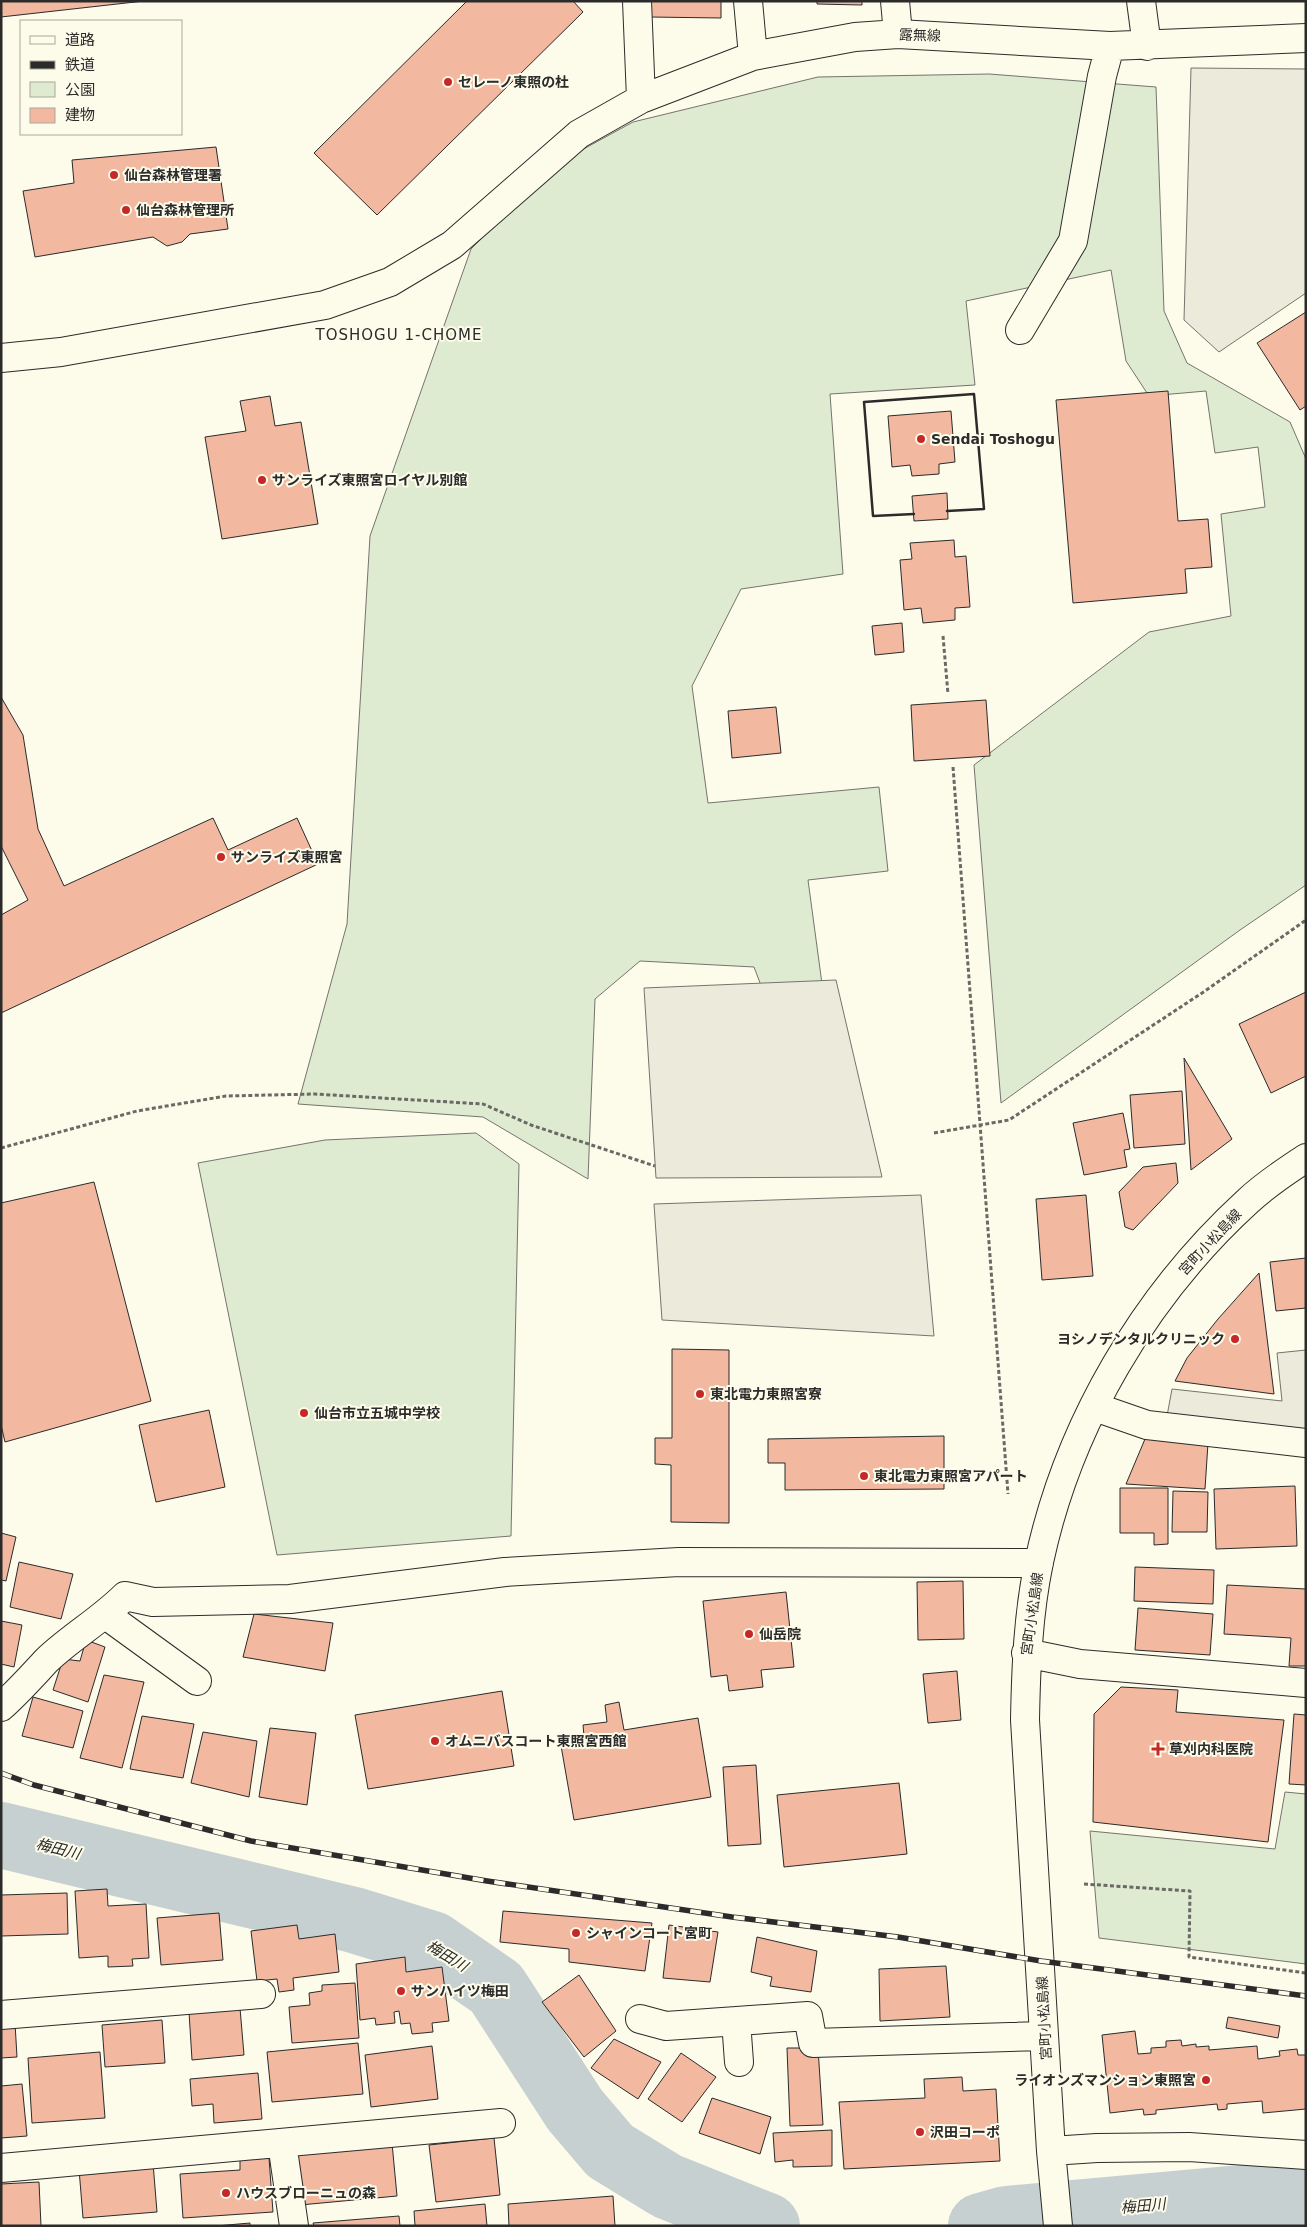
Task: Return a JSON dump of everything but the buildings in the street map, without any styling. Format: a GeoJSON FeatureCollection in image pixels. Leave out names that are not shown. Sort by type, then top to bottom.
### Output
{"type":"FeatureCollection","features":[{"type":"Feature","properties":{"kind":"street"},"geometry":{"type":"LineString","coordinates":[[637,1],[641,99]]}},
{"type":"Feature","properties":{"kind":"street"},"geometry":{"type":"LineString","coordinates":[[748,1],[753,56]]}},
{"type":"Feature","properties":{"kind":"street"},"geometry":{"type":"LineString","coordinates":[[895,1],[898,34]]}},
{"type":"Feature","properties":{"kind":"street"},"geometry":{"type":"LineString","coordinates":[[1141,1],[1147,46]]}},
{"type":"Feature","properties":{"kind":"street","name":"露無線"},"geometry":{"type":"LineString","coordinates":[[1,358],[61,352],[325,305],[390,282],[452,245],[579,134],[641,99],[753,56],[855,37],[898,34],[1110,46],[1147,46],[1306,38]]}},
{"type":"Feature","properties":{"kind":"street"},"geometry":{"type":"LineString","coordinates":[[1020,330],[1073,241],[1102,76],[1110,46]]}},
{"type":"Feature","properties":{"kind":"street","name":"宮町小松島線"},"geometry":{"type":"LineString","coordinates":[[1058,2226],[1051,2156],[1025,1720],[1026,1653],[1039,1562],[1059,1493],[1078,1441],[1120,1358],[1156,1303],[1215,1233],[1250,1199],[1306,1158]]}},
{"type":"Feature","properties":{"kind":"street"},"geometry":{"type":"LineString","coordinates":[[1094,1407],[1147,1425],[1306,1443]]}},
{"type":"Feature","properties":{"kind":"street"},"geometry":{"type":"LineString","coordinates":[[1,1707],[18,1692],[48,1659],[106,1615],[125,1596],[153,1602],[290,1599],[505,1572],[679,1562],[1039,1562]]}},
{"type":"Feature","properties":{"kind":"street"},"geometry":{"type":"LineString","coordinates":[[106,1615],[197,1681]]}},
{"type":"Feature","properties":{"kind":"street"},"geometry":{"type":"LineString","coordinates":[[1026,1653],[1080,1664],[1306,1683]]}},
{"type":"Feature","properties":{"kind":"street"},"geometry":{"type":"LineString","coordinates":[[1,2015],[261,1994]]}},
{"type":"Feature","properties":{"kind":"street"},"geometry":{"type":"LineString","coordinates":[[640,2019],[666,2026],[808,2016],[813,2043],[1044,2036]]}},
{"type":"Feature","properties":{"kind":"street"},"geometry":{"type":"LineString","coordinates":[[736,2021],[739,2062]]}},
{"type":"Feature","properties":{"kind":"street"},"geometry":{"type":"LineString","coordinates":[[1,2168],[501,2123]]}},
{"type":"Feature","properties":{"kind":"street"},"geometry":{"type":"LineString","coordinates":[[282,2143],[294,2226]]}},
{"type":"Feature","properties":{"kind":"street"},"geometry":{"type":"LineString","coordinates":[[1051,2156],[1097,2148],[1189,2147],[1306,2156]]}},
{"type":"Feature","properties":{"kind":"path"},"geometry":{"type":"LineString","coordinates":[[943,636],[948,694]]}},
{"type":"Feature","properties":{"kind":"path"},"geometry":{"type":"LineString","coordinates":[[953,767],[1008,1494]]}},
{"type":"Feature","properties":{"kind":"path"},"geometry":{"type":"LineString","coordinates":[[934,1133],[1009,1120],[1205,991],[1306,920]]}},
{"type":"Feature","properties":{"kind":"path"},"geometry":{"type":"LineString","coordinates":[[1,1148],[137,1111],[226,1096],[315,1094],[483,1104],[531,1125],[655,1166]]}},
{"type":"Feature","properties":{"kind":"path"},"geometry":{"type":"LineString","coordinates":[[1084,1884],[1190,1891],[1189,1958],[1306,1973]]}},
{"type":"Feature","properties":{"kind":"green space"},"geometry":{"type":"Polygon","coordinates":[[[989,74],[1156,87],[1164,311],[1187,363],[1290,422],[1306,459],[1306,885],[1240,930],[1001,1103],[974,765],[1149,632],[1231,616],[1221,514],[1265,507],[1258,447],[1215,453],[1206,391],[1149,396],[1126,361],[1111,270],[966,301],[975,385],[830,394],[843,574],[741,589],[692,686],[708,803],[879,787],[888,871],[808,880],[830,1043],[787,1054],[754,967],[640,961],[595,999],[588,1179],[483,1117],[298,1104],[347,924],[370,536],[471,249],[556,164],[633,122],[818,77],[989,74]]]}},
{"type":"Feature","properties":{"kind":"green space"},"geometry":{"type":"Polygon","coordinates":[[[476,1133],[519,1164],[511,1536],[277,1555],[198,1163],[325,1140],[476,1133]]]}},
{"type":"Feature","properties":{"kind":"green space"},"geometry":{"type":"Polygon","coordinates":[[[1285,1792],[1306,1794],[1306,1964],[1099,1938],[1090,1831],[1275,1849],[1285,1792]]]}},
{"type":"Feature","properties":{"kind":"shaded area"},"geometry":{"type":"Polygon","coordinates":[[[1191,68],[1306,69],[1306,293],[1219,352],[1184,320],[1191,68]]]}},
{"type":"Feature","properties":{"kind":"shaded area"},"geometry":{"type":"Polygon","coordinates":[[[836,980],[882,1177],[656,1178],[644,988],[836,980]]]}},
{"type":"Feature","properties":{"kind":"shaded area"},"geometry":{"type":"Polygon","coordinates":[[[921,1195],[934,1336],[662,1320],[654,1204],[921,1195]]]}},
{"type":"Feature","properties":{"kind":"shaded area"},"geometry":{"type":"Polygon","coordinates":[[[1306,1350],[1306,1432],[1167,1416],[1172,1389],[1282,1401],[1277,1353],[1306,1350]]]}},
{"type":"Feature","properties":{"kind":"waterway","name":"梅田川"},"geometry":{"type":"LineString","coordinates":[[1,1835],[354,1920],[432,1944],[496,1988],[575,2110],[610,2151],[667,2186],[767,2226]]}},
{"type":"Feature","properties":{"kind":"waterway","name":"梅田川"},"geometry":{"type":"LineString","coordinates":[[981,2226],[1006,2219],[1262,2196],[1306,2200]]}},
{"type":"Feature","properties":{"kind":"railway"},"geometry":{"type":"LineString","coordinates":[[1,1773],[34,1785],[251,1841],[487,1881],[732,1917],[898,1937],[1041,1961],[1306,1996]]}},
{"type":"Feature","properties":{"kind":"wall"},"geometry":{"type":"LineString","coordinates":[[914,514],[873,516],[864,402],[974,394],[984,509],[947,511]]}},
{"type":"Feature","properties":{"kind":"place","name":"セレーノ東照の杜"},"geometry":{"type":"Point","coordinates":[448,82]}},
{"type":"Feature","properties":{"kind":"place","name":"仙台森林管理署"},"geometry":{"type":"Point","coordinates":[114,175]}},
{"type":"Feature","properties":{"kind":"place","name":"仙台森林管理所"},"geometry":{"type":"Point","coordinates":[126,210]}},
{"type":"Feature","properties":{"kind":"place","name":"Sendai Toshogu"},"geometry":{"type":"Point","coordinates":[921,439]}},
{"type":"Feature","properties":{"kind":"place","name":"サンライズ東照宮ロイヤル別館"},"geometry":{"type":"Point","coordinates":[262,480]}},
{"type":"Feature","properties":{"kind":"place","name":"サンライズ東照宮"},"geometry":{"type":"Point","coordinates":[221,857]}},
{"type":"Feature","properties":{"kind":"place","name":"ヨシノデンタルクリニック"},"geometry":{"type":"Point","coordinates":[1235,1339]}},
{"type":"Feature","properties":{"kind":"place","name":"東北電力東照宮寮"},"geometry":{"type":"Point","coordinates":[700,1394]}},
{"type":"Feature","properties":{"kind":"place","name":"仙台市立五城中学校"},"geometry":{"type":"Point","coordinates":[304,1413]}},
{"type":"Feature","properties":{"kind":"place","name":"東北電力東照宮アパート"},"geometry":{"type":"Point","coordinates":[864,1476]}},
{"type":"Feature","properties":{"kind":"place","name":"仙岳院"},"geometry":{"type":"Point","coordinates":[749,1634]}},
{"type":"Feature","properties":{"kind":"place","name":"オムニバスコート東照宮西館"},"geometry":{"type":"Point","coordinates":[435,1741]}},
{"type":"Feature","properties":{"kind":"place","name":"草刈内科医院"},"geometry":{"type":"Point","coordinates":[1158,1749]}},
{"type":"Feature","properties":{"kind":"place","name":"シャインコート宮町"},"geometry":{"type":"Point","coordinates":[576,1933]}},
{"type":"Feature","properties":{"kind":"place","name":"サンハイツ梅田"},"geometry":{"type":"Point","coordinates":[401,1991]}},
{"type":"Feature","properties":{"kind":"place","name":"ライオンズマンション東照宮"},"geometry":{"type":"Point","coordinates":[1206,2080]}},
{"type":"Feature","properties":{"kind":"place","name":"沢田コーポ"},"geometry":{"type":"Point","coordinates":[920,2132]}},
{"type":"Feature","properties":{"kind":"place","name":"ハウスブローニュの森"},"geometry":{"type":"Point","coordinates":[226,2193]}},
{"type":"Feature","properties":{"kind":"district","name":"TOSHOGU 1-CHOME"},"geometry":{"type":"Point","coordinates":[399,335]}}]}
